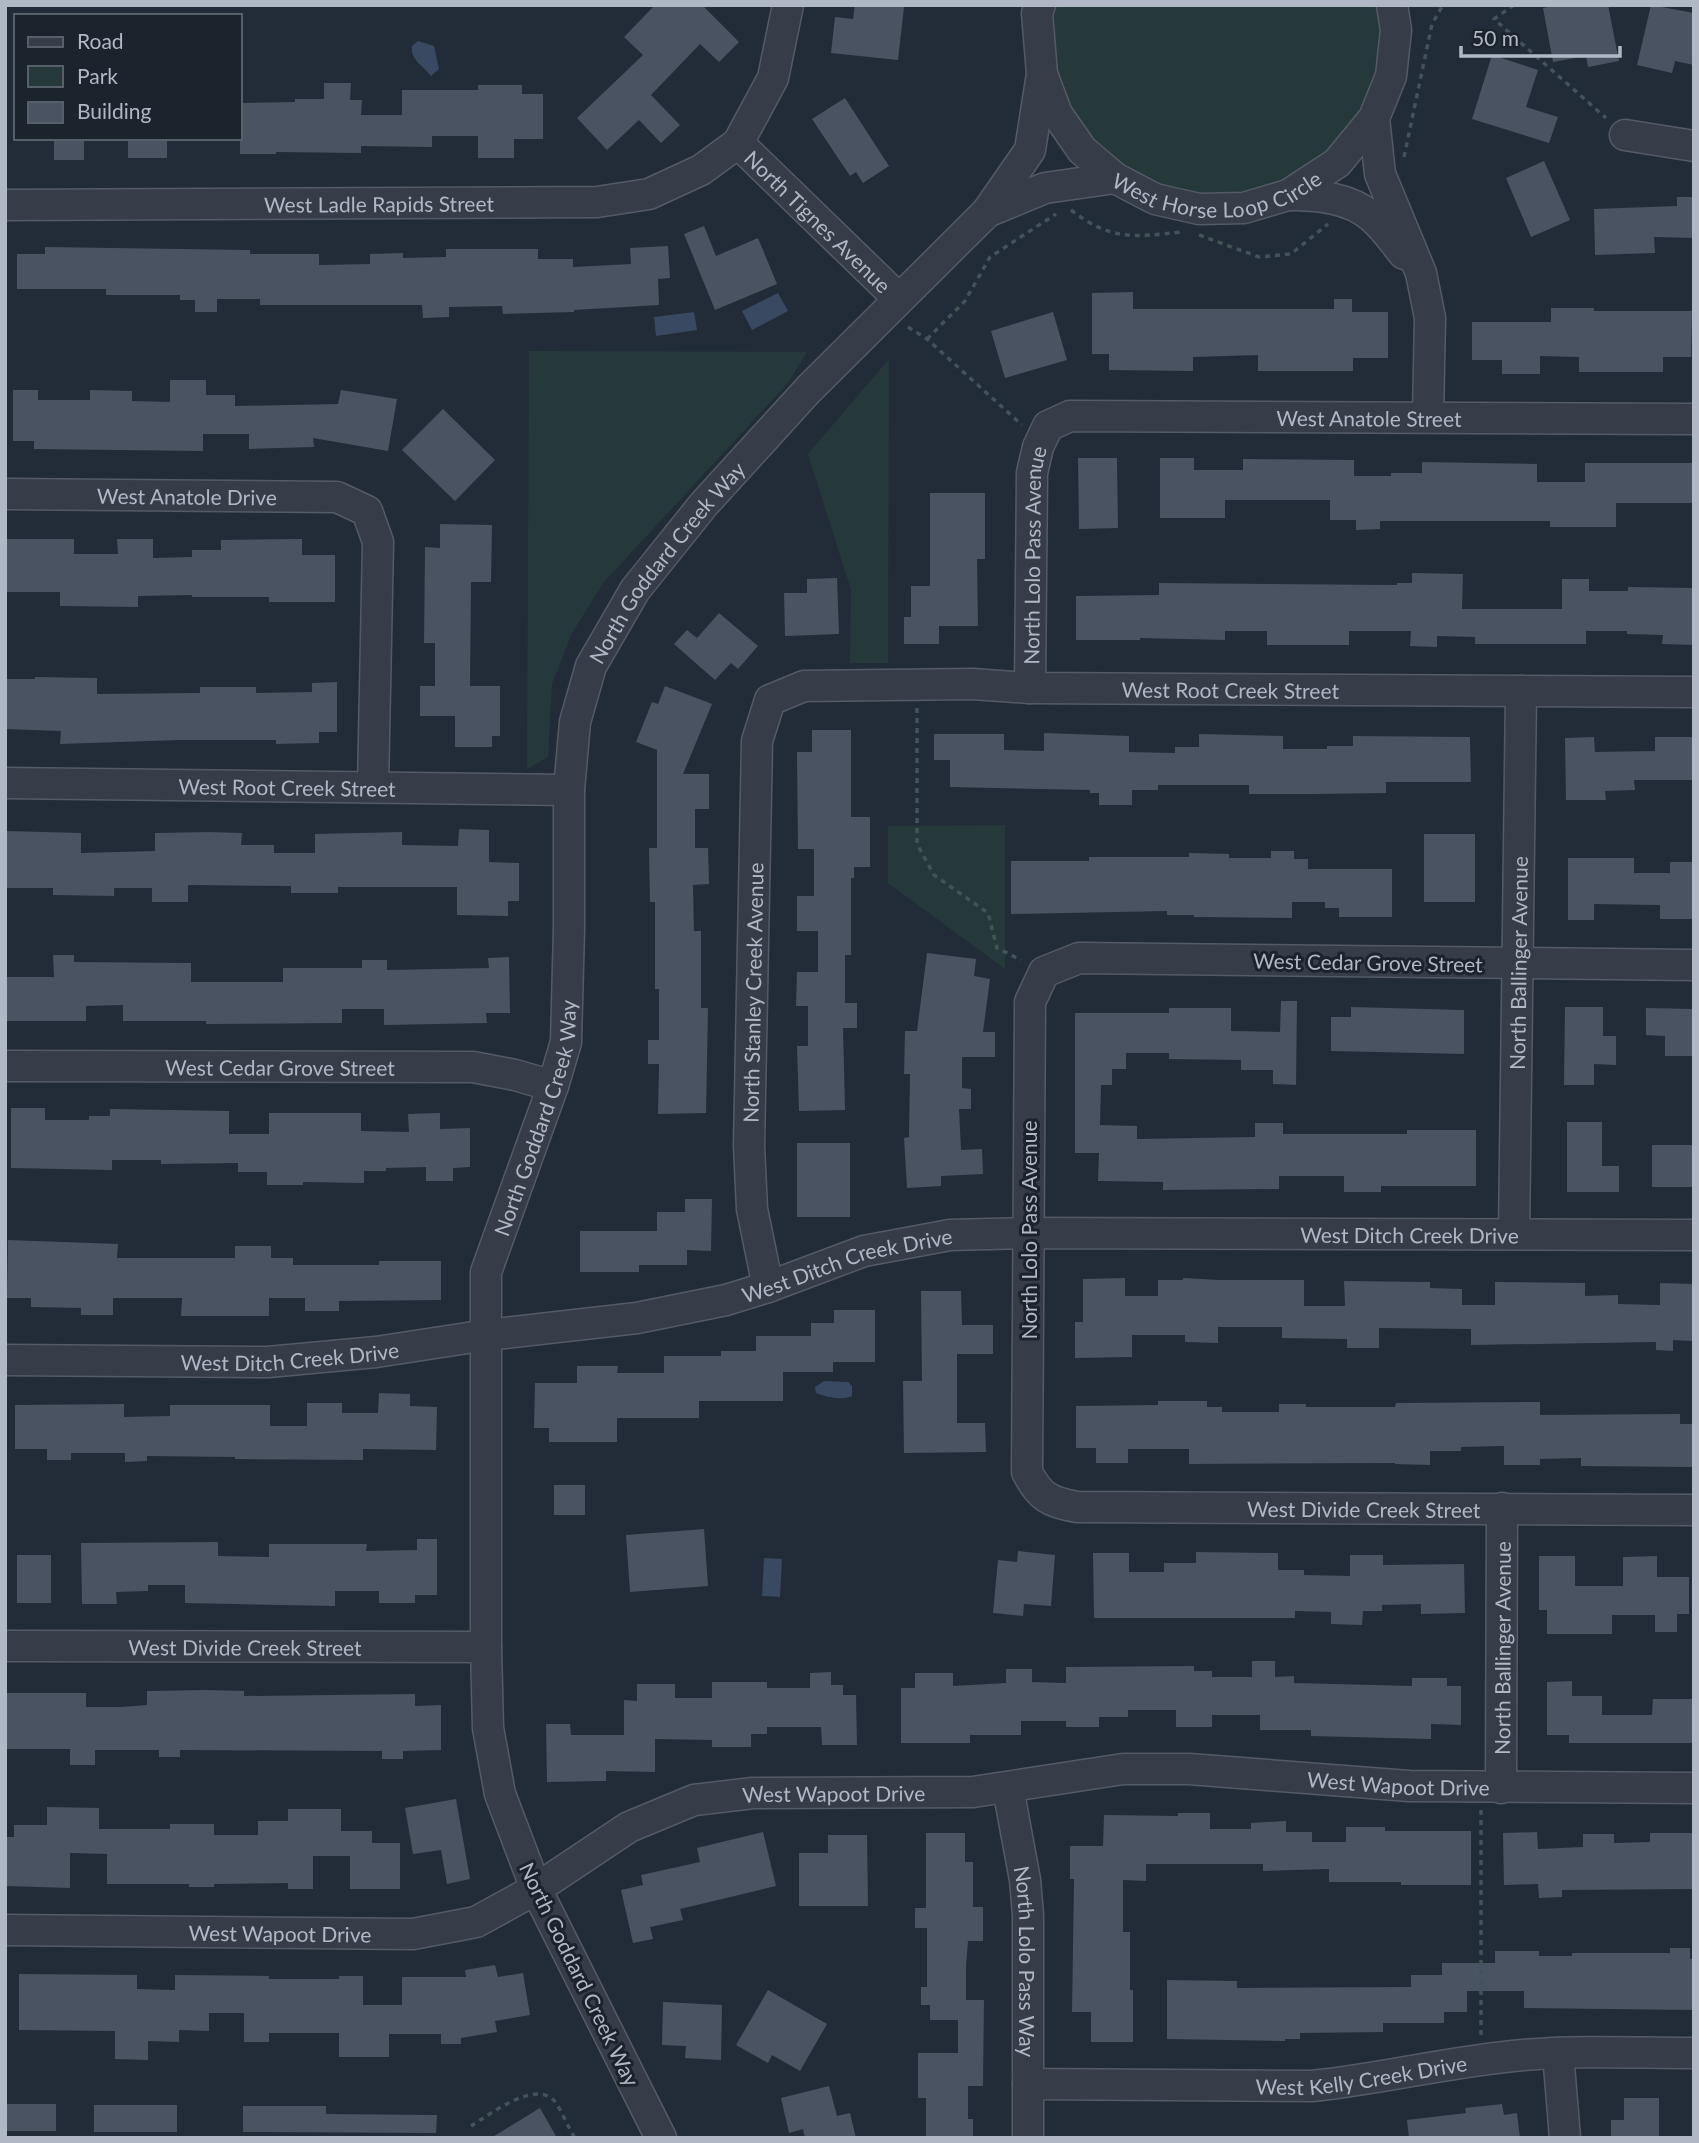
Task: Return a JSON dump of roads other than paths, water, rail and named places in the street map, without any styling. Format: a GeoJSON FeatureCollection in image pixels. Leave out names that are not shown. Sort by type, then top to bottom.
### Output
{"type":"FeatureCollection","features":[{"type":"Feature","properties":{"kind":"street"},"geometry":{"type":"LineString","coordinates":[[738,143],[773,78],[788,5]]}},
{"type":"Feature","properties":{"kind":"street","name":"West Horse Loop Circle"},"geometry":{"type":"LineString","coordinates":[[1040,5],[1037,13],[1042,74],[1057,114],[1082,150],[1115,178],[1155,199],[1199,209],[1244,208],[1288,195],[1337,163],[1374,118],[1391,76],[1394,18]]}},
{"type":"Feature","properties":{"kind":"street"},"geometry":{"type":"LineString","coordinates":[[1394,18],[1414,5]]}},
{"type":"Feature","properties":{"kind":"street","name":"North Goddard Creek Way"},"geometry":{"type":"LineString","coordinates":[[661,2138],[536,1889],[500,1794],[488,1728],[486,1272],[553,1086],[566,1042],[569,790],[575,722],[591,666],[635,590],[704,504],[808,390],[987,212],[1030,150],[1042,74]]}},
{"type":"Feature","properties":{"kind":"street"},"geometry":{"type":"LineString","coordinates":[[1374,118],[1380,174],[1420,273],[1430,318],[1427,416]]}},
{"type":"Feature","properties":{"kind":"street"},"geometry":{"type":"LineString","coordinates":[[1625,135],[1694,146]]}},
{"type":"Feature","properties":{"kind":"street","name":"West Ladle Rapids Street"},"geometry":{"type":"LineString","coordinates":[[5,205],[597,202],[649,194],[701,170],[738,143]]}},
{"type":"Feature","properties":{"kind":"street","name":"North Tignes Avenue"},"geometry":{"type":"LineString","coordinates":[[738,143],[892,306]]}},
{"type":"Feature","properties":{"kind":"street","name":"North Goddard Creek Way"},"geometry":{"type":"LineString","coordinates":[[987,212],[1045,188],[1115,178]]}},
{"type":"Feature","properties":{"kind":"street"},"geometry":{"type":"LineString","coordinates":[[1288,195],[1321,195],[1348,204],[1371,216],[1420,273]]}},
{"type":"Feature","properties":{"kind":"street","name":"West Anatole Street"},"geometry":{"type":"LineString","coordinates":[[1048,426],[1070,416],[1694,419]]}},
{"type":"Feature","properties":{"kind":"street","name":"North Lolo Pass Avenue"},"geometry":{"type":"LineString","coordinates":[[1030,688],[1032,473],[1038,447],[1048,426]]}},
{"type":"Feature","properties":{"kind":"street","name":"West Anatole Drive"},"geometry":{"type":"LineString","coordinates":[[5,494],[337,497],[367,511],[378,542],[373,787]]}},
{"type":"Feature","properties":{"kind":"street","name":"West Root Creek Street"},"geometry":{"type":"LineString","coordinates":[[770,700],[804,686],[972,684],[1030,688],[1694,692]]}},
{"type":"Feature","properties":{"kind":"street","name":"North Ballinger Avenue"},"geometry":{"type":"LineString","coordinates":[[1514,1234],[1521,691]]}},
{"type":"Feature","properties":{"kind":"street","name":"North Stanley Creek Avenue"},"geometry":{"type":"LineString","coordinates":[[768,1287],[752,1209],[749,1146],[757,741],[770,700]]}},
{"type":"Feature","properties":{"kind":"street","name":"West Root Creek Street"},"geometry":{"type":"LineString","coordinates":[[5,783],[569,790]]}},
{"type":"Feature","properties":{"kind":"street","name":"West Cedar Grove Street"},"geometry":{"type":"LineString","coordinates":[[1044,972],[1079,958],[1694,965]]}},
{"type":"Feature","properties":{"kind":"street","name":"North Lolo Pass Avenue"},"geometry":{"type":"LineString","coordinates":[[1036,1490],[1027,1472],[1030,1002],[1044,972]]}},
{"type":"Feature","properties":{"kind":"street","name":"West Cedar Grove Street"},"geometry":{"type":"LineString","coordinates":[[5,1066],[473,1067],[553,1086]]}},
{"type":"Feature","properties":{"kind":"street","name":"West Ditch Creek Drive"},"geometry":{"type":"LineString","coordinates":[[5,1360],[268,1362],[376,1352],[487,1335],[637,1318],[726,1300],[864,1251],[950,1235],[1694,1235]]}},
{"type":"Feature","properties":{"kind":"street","name":"West Divide Creek Street"},"geometry":{"type":"LineString","coordinates":[[1036,1490],[1053,1502],[1077,1507],[1694,1510]]}},
{"type":"Feature","properties":{"kind":"street","name":"North Ballinger Avenue"},"geometry":{"type":"LineString","coordinates":[[1491,1787],[1502,1508]]}},
{"type":"Feature","properties":{"kind":"street","name":"West Divide Creek Street"},"geometry":{"type":"LineString","coordinates":[[5,1646],[486,1647]]}},
{"type":"Feature","properties":{"kind":"street","name":"West Wapoot Drive"},"geometry":{"type":"LineString","coordinates":[[5,1930],[413,1934],[476,1922],[536,1889],[629,1827],[694,1800],[753,1793],[973,1792],[1123,1769],[1189,1769],[1409,1786],[1694,1788]]}},
{"type":"Feature","properties":{"kind":"street","name":"North Lolo Pass Way"},"geometry":{"type":"LineString","coordinates":[[1008,1788],[1025,1880],[1028,1915],[1028,2138]]}},
{"type":"Feature","properties":{"kind":"street"},"geometry":{"type":"LineString","coordinates":[[1558,2053],[1565,2138]]}},
{"type":"Feature","properties":{"kind":"street","name":"West Kelly Creek Drive"},"geometry":{"type":"LineString","coordinates":[[1028,2084],[1312,2086],[1354,2082],[1521,2055],[1694,2053]]}},
{"type":"Feature","properties":{"kind":"water"},"geometry":{"type":"Polygon","coordinates":[[[418,41],[434,46],[439,69],[431,76],[413,55],[412,46],[418,41]]]}},
{"type":"Feature","properties":{"kind":"water"},"geometry":{"type":"Polygon","coordinates":[[[778,293],[788,311],[752,330],[742,311],[778,293]]]}},
{"type":"Feature","properties":{"kind":"water"},"geometry":{"type":"Polygon","coordinates":[[[694,312],[697,330],[656,336],[654,317],[694,312]]]}},
{"type":"Feature","properties":{"kind":"water"},"geometry":{"type":"Polygon","coordinates":[[[824,1381],[848,1382],[852,1386],[852,1396],[839,1398],[816,1393],[815,1387],[824,1381]]]}},
{"type":"Feature","properties":{"kind":"water"},"geometry":{"type":"Polygon","coordinates":[[[764,1558],[782,1559],[780,1597],[762,1596],[764,1558]]]}}]}
